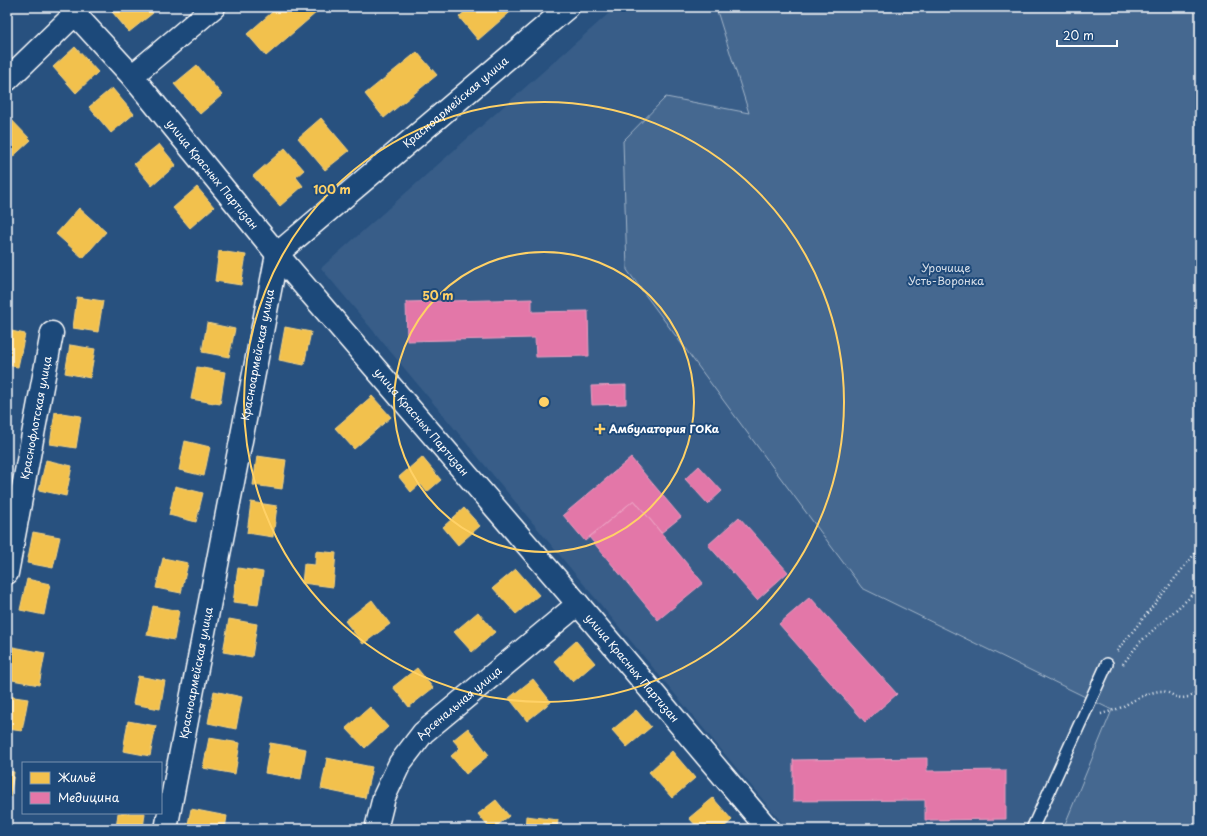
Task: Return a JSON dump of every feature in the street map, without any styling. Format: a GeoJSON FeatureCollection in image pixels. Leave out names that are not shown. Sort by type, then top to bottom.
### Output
{"type":"FeatureCollection","features":[{"type":"Feature","properties":{"kind":"street"},"geometry":{"type":"LineString","coordinates":[[132,76],[214,7]]}},
{"type":"Feature","properties":{"kind":"street","name":"Красноармейская улица"},"geometry":{"type":"LineString","coordinates":[[166,829],[277,254],[568,7]]}},
{"type":"Feature","properties":{"kind":"street","name":"улица Красных Партизан"},"geometry":{"type":"LineString","coordinates":[[7,80],[75,14],[132,76],[277,254],[578,604],[768,829]]}},
{"type":"Feature","properties":{"kind":"street","name":"Краснофлотская улица"},"geometry":{"type":"LineString","coordinates":[[7,573],[52,333]]}},
{"type":"Feature","properties":{"kind":"street","name":"Арсенальная улица"},"geometry":{"type":"LineString","coordinates":[[376,829],[384,797],[400,763],[424,733],[578,604]]}},
{"type":"Feature","properties":{"kind":"lane"},"geometry":{"type":"LineString","coordinates":[[1032,829],[1106,664]]}},
{"type":"Feature","properties":{"kind":"path"},"geometry":{"type":"LineString","coordinates":[[1106,664],[1200,547]]}},
{"type":"Feature","properties":{"kind":"path"},"geometry":{"type":"LineString","coordinates":[[1121,666],[1140,642],[1188,598],[1200,584]]}},
{"type":"Feature","properties":{"kind":"path"},"geometry":{"type":"LineString","coordinates":[[1079,724],[1092,716],[1115,710],[1127,702],[1153,692],[1162,690],[1178,698],[1185,698],[1200,692]]}},
{"type":"Feature","properties":{"kind":"shaded area","name":"Амбулатория ГОКа"},"geometry":{"type":"Polygon","coordinates":[[[616,7],[714,7],[717,11],[750,114],[666,97],[862,588],[1112,710],[1063,829],[787,829],[321,268],[616,7]]]}},
{"type":"Feature","properties":{"kind":"green space","name":"Урочище Усть-Воронка"},"geometry":{"type":"Polygon","coordinates":[[[714,7],[1200,7],[1200,829],[1063,829],[1112,710],[862,588],[627,270],[623,141],[666,97],[749,113],[717,11],[714,7]]]}},
{"type":"Feature","properties":{"kind":"building: Жильё"},"geometry":{"type":"Polygon","coordinates":[[[108,7],[148,7],[153,13],[129,32],[108,7]]]}},
{"type":"Feature","properties":{"kind":"building: Жильё"},"geometry":{"type":"Polygon","coordinates":[[[278,7],[313,7],[317,12],[266,56],[247,34],[278,7]]]}},
{"type":"Feature","properties":{"kind":"building: Жильё"},"geometry":{"type":"Polygon","coordinates":[[[470,7],[516,7],[478,40],[459,17],[470,7]]]}},
{"type":"Feature","properties":{"kind":"building: Жильё"},"geometry":{"type":"Polygon","coordinates":[[[75,47],[98,72],[76,93],[53,67],[75,47]]]}},
{"type":"Feature","properties":{"kind":"building: Жильё"},"geometry":{"type":"Polygon","coordinates":[[[417,52],[437,75],[384,118],[365,94],[417,52]]]}},
{"type":"Feature","properties":{"kind":"building: Жильё"},"geometry":{"type":"Polygon","coordinates":[[[197,65],[222,95],[200,114],[174,84],[197,65]]]}},
{"type":"Feature","properties":{"kind":"building: Жильё"},"geometry":{"type":"Polygon","coordinates":[[[112,88],[134,114],[111,133],[89,107],[112,88]]]}},
{"type":"Feature","properties":{"kind":"building: Жильё"},"geometry":{"type":"Polygon","coordinates":[[[7,115],[31,140],[7,162],[7,115]]]}},
{"type":"Feature","properties":{"kind":"building: Жильё"},"geometry":{"type":"Polygon","coordinates":[[[321,118],[349,151],[325,170],[298,138],[321,118]]]}},
{"type":"Feature","properties":{"kind":"building: Жильё"},"geometry":{"type":"Polygon","coordinates":[[[159,144],[176,165],[152,186],[134,164],[159,144]]]}},
{"type":"Feature","properties":{"kind":"building: Жильё"},"geometry":{"type":"Polygon","coordinates":[[[285,148],[304,170],[296,177],[303,186],[280,206],[253,176],[285,148]]]}},
{"type":"Feature","properties":{"kind":"building: Жильё"},"geometry":{"type":"Polygon","coordinates":[[[197,187],[214,207],[190,228],[173,208],[197,187]]]}},
{"type":"Feature","properties":{"kind":"building: Жильё"},"geometry":{"type":"Polygon","coordinates":[[[79,208],[106,232],[83,258],[56,234],[79,208]]]}},
{"type":"Feature","properties":{"kind":"building: Жильё"},"geometry":{"type":"Polygon","coordinates":[[[219,251],[246,255],[241,285],[215,281],[219,251]]]}},
{"type":"Feature","properties":{"kind":"building: Жильё"},"geometry":{"type":"Polygon","coordinates":[[[77,297],[103,301],[98,332],[73,328],[77,297]]]}},
{"type":"Feature","properties":{"kind":"building: Жильё"},"geometry":{"type":"Polygon","coordinates":[[[207,323],[235,329],[229,357],[202,352],[207,323]]]}},
{"type":"Feature","properties":{"kind":"building: Жильё"},"geometry":{"type":"Polygon","coordinates":[[[285,327],[311,332],[304,365],[279,360],[285,327]]]}},
{"type":"Feature","properties":{"kind":"building: Жильё"},"geometry":{"type":"Polygon","coordinates":[[[7,330],[25,334],[18,367],[7,365],[7,330]]]}},
{"type":"Feature","properties":{"kind":"building: Жильё"},"geometry":{"type":"Polygon","coordinates":[[[70,345],[95,349],[90,378],[65,373],[70,345]]]}},
{"type":"Feature","properties":{"kind":"building: Жильё"},"geometry":{"type":"Polygon","coordinates":[[[197,367],[225,372],[220,404],[191,399],[197,367]]]}},
{"type":"Feature","properties":{"kind":"building: Жильё"},"geometry":{"type":"Polygon","coordinates":[[[372,396],[391,417],[354,449],[335,428],[372,396]]]}},
{"type":"Feature","properties":{"kind":"building: Жильё"},"geometry":{"type":"Polygon","coordinates":[[[55,412],[81,416],[76,448],[50,444],[55,412]]]}},
{"type":"Feature","properties":{"kind":"building: Жильё"},"geometry":{"type":"Polygon","coordinates":[[[185,441],[210,447],[204,476],[179,470],[185,441]]]}},
{"type":"Feature","properties":{"kind":"building: Жильё"},"geometry":{"type":"Polygon","coordinates":[[[257,456],[286,460],[282,489],[253,485],[257,456]]]}},
{"type":"Feature","properties":{"kind":"building: Жильё"},"geometry":{"type":"Polygon","coordinates":[[[422,457],[441,480],[427,492],[420,484],[411,492],[399,477],[422,457]]]}},
{"type":"Feature","properties":{"kind":"building: Жильё"},"geometry":{"type":"Polygon","coordinates":[[[46,460],[72,466],[66,496],[39,490],[46,460]]]}},
{"type":"Feature","properties":{"kind":"building: Жильё"},"geometry":{"type":"Polygon","coordinates":[[[175,486],[203,493],[196,522],[169,515],[175,486]]]}},
{"type":"Feature","properties":{"kind":"building: Жильё"},"geometry":{"type":"Polygon","coordinates":[[[251,502],[277,506],[273,537],[247,533],[251,502]]]}},
{"type":"Feature","properties":{"kind":"building: Жильё"},"geometry":{"type":"Polygon","coordinates":[[[464,508],[480,526],[458,545],[443,527],[464,508]]]}},
{"type":"Feature","properties":{"kind":"building: Жильё"},"geometry":{"type":"Polygon","coordinates":[[[33,532],[60,537],[53,568],[27,563],[33,532]]]}},
{"type":"Feature","properties":{"kind":"building: Жильё"},"geometry":{"type":"Polygon","coordinates":[[[316,551],[336,553],[333,587],[302,583],[304,564],[315,565],[316,551]]]}},
{"type":"Feature","properties":{"kind":"building: Жильё"},"geometry":{"type":"Polygon","coordinates":[[[163,558],[188,563],[181,593],[156,588],[163,558]]]}},
{"type":"Feature","properties":{"kind":"building: Жильё"},"geometry":{"type":"Polygon","coordinates":[[[238,568],[263,572],[258,605],[233,602],[238,568]]]}},
{"type":"Feature","properties":{"kind":"building: Жильё"},"geometry":{"type":"Polygon","coordinates":[[[516,569],[539,595],[516,614],[493,588],[516,569]]]}},
{"type":"Feature","properties":{"kind":"building: Жильё"},"geometry":{"type":"Polygon","coordinates":[[[27,579],[50,584],[44,615],[20,610],[27,579]]]}},
{"type":"Feature","properties":{"kind":"building: Жильё"},"geometry":{"type":"Polygon","coordinates":[[[372,600],[390,624],[363,644],[345,621],[372,600]]]}},
{"type":"Feature","properties":{"kind":"building: Жильё"},"geometry":{"type":"Polygon","coordinates":[[[153,606],[179,611],[174,640],[147,635],[153,606]]]}},
{"type":"Feature","properties":{"kind":"building: Жильё"},"geometry":{"type":"Polygon","coordinates":[[[478,612],[495,632],[472,652],[454,632],[478,612]]]}},
{"type":"Feature","properties":{"kind":"building: Жильё"},"geometry":{"type":"Polygon","coordinates":[[[229,619],[257,624],[252,657],[223,652],[229,619]]]}},
{"type":"Feature","properties":{"kind":"building: Жильё"},"geometry":{"type":"Polygon","coordinates":[[[576,641],[595,663],[573,682],[554,661],[576,641]]]}},
{"type":"Feature","properties":{"kind":"building: Жильё"},"geometry":{"type":"Polygon","coordinates":[[[8,646],[45,653],[39,685],[7,679],[8,646]]]}},
{"type":"Feature","properties":{"kind":"building: Жильё"},"geometry":{"type":"Polygon","coordinates":[[[417,668],[433,688],[409,707],[393,687],[417,668]]]}},
{"type":"Feature","properties":{"kind":"building: Жильё"},"geometry":{"type":"Polygon","coordinates":[[[138,676],[165,681],[160,709],[133,704],[138,676]]]}},
{"type":"Feature","properties":{"kind":"building: Жильё"},"geometry":{"type":"Polygon","coordinates":[[[533,679],[551,702],[527,721],[509,698],[533,679]]]}},
{"type":"Feature","properties":{"kind":"building: Жильё"},"geometry":{"type":"Polygon","coordinates":[[[214,691],[242,697],[236,729],[208,723],[214,691]]]}},
{"type":"Feature","properties":{"kind":"building: Жильё"},"geometry":{"type":"Polygon","coordinates":[[[7,696],[28,699],[22,731],[7,729],[7,696]]]}},
{"type":"Feature","properties":{"kind":"building: Жильё"},"geometry":{"type":"Polygon","coordinates":[[[370,707],[388,727],[365,748],[346,728],[370,707]]]}},
{"type":"Feature","properties":{"kind":"building: Жильё"},"geometry":{"type":"Polygon","coordinates":[[[636,710],[651,727],[627,747],[612,730],[636,710]]]}},
{"type":"Feature","properties":{"kind":"building: Жильё"},"geometry":{"type":"Polygon","coordinates":[[[128,721],[156,726],[150,756],[123,751],[128,721]]]}},
{"type":"Feature","properties":{"kind":"building: Жильё"},"geometry":{"type":"Polygon","coordinates":[[[468,728],[489,755],[466,774],[451,756],[460,748],[453,740],[468,728]]]}},
{"type":"Feature","properties":{"kind":"building: Жильё"},"geometry":{"type":"Polygon","coordinates":[[[209,738],[240,743],[235,774],[203,768],[209,738]]]}},
{"type":"Feature","properties":{"kind":"building: Жильё"},"geometry":{"type":"Polygon","coordinates":[[[270,743],[306,749],[301,779],[265,773],[270,743]]]}},
{"type":"Feature","properties":{"kind":"building: Жильё"},"geometry":{"type":"Polygon","coordinates":[[[672,751],[695,778],[672,798],[649,772],[672,751]]]}},
{"type":"Feature","properties":{"kind":"building: Жильё"},"geometry":{"type":"Polygon","coordinates":[[[327,758],[372,767],[365,798],[321,789],[327,758]]]}},
{"type":"Feature","properties":{"kind":"building: Жильё"},"geometry":{"type":"Polygon","coordinates":[[[7,771],[14,772],[9,804],[7,803],[7,771]]]}},
{"type":"Feature","properties":{"kind":"building: Жильё"},"geometry":{"type":"Polygon","coordinates":[[[713,798],[732,820],[722,829],[699,829],[689,818],[713,798]]]}},
{"type":"Feature","properties":{"kind":"building: Жильё"},"geometry":{"type":"Polygon","coordinates":[[[496,800],[509,816],[493,829],[490,829],[478,814],[496,800]]]}},
{"type":"Feature","properties":{"kind":"building: Жильё"},"geometry":{"type":"Polygon","coordinates":[[[191,809],[227,816],[225,829],[187,829],[191,809]]]}},
{"type":"Feature","properties":{"kind":"building: Жильё"},"geometry":{"type":"Polygon","coordinates":[[[118,814],[145,814],[143,829],[116,829],[118,814]]]}},
{"type":"Feature","properties":{"kind":"building: Жильё"},"geometry":{"type":"Polygon","coordinates":[[[526,816],[558,820],[557,829],[525,829],[526,816]]]}},
{"type":"Feature","properties":{"kind":"building: Медицина"},"geometry":{"type":"Polygon","coordinates":[[[532,299],[532,312],[588,311],[589,356],[536,357],[535,338],[407,341],[406,302],[532,299]]]}},
{"type":"Feature","properties":{"kind":"building: Медицина"},"geometry":{"type":"Polygon","coordinates":[[[626,385],[626,404],[592,405],[591,386],[626,385]]]}},
{"type":"Feature","properties":{"kind":"building: Медицина"},"geometry":{"type":"Polygon","coordinates":[[[631,458],[681,517],[661,533],[634,500],[585,541],[563,515],[631,458]]]}},
{"type":"Feature","properties":{"kind":"building: Медицина"},"geometry":{"type":"Polygon","coordinates":[[[699,466],[722,491],[708,504],[685,479],[699,466]]]}},
{"type":"Feature","properties":{"kind":"building: Медицина"},"geometry":{"type":"Polygon","coordinates":[[[634,500],[703,583],[658,620],[589,537],[634,500]]]}},
{"type":"Feature","properties":{"kind":"building: Медицина"},"geometry":{"type":"Polygon","coordinates":[[[739,517],[788,572],[757,600],[708,545],[739,517]]]}},
{"type":"Feature","properties":{"kind":"building: Медицина"},"geometry":{"type":"Polygon","coordinates":[[[810,597],[897,694],[865,722],[779,624],[810,597]]]}},
{"type":"Feature","properties":{"kind":"building: Медицина"},"geometry":{"type":"Polygon","coordinates":[[[927,758],[927,771],[1006,770],[1006,819],[925,820],[925,800],[793,801],[793,760],[927,758]]]}},
{"type":"Feature","properties":{"kind":"place","name":"Амбулатория ГОКа"},"geometry":{"type":"Point","coordinates":[600,429]}}]}
